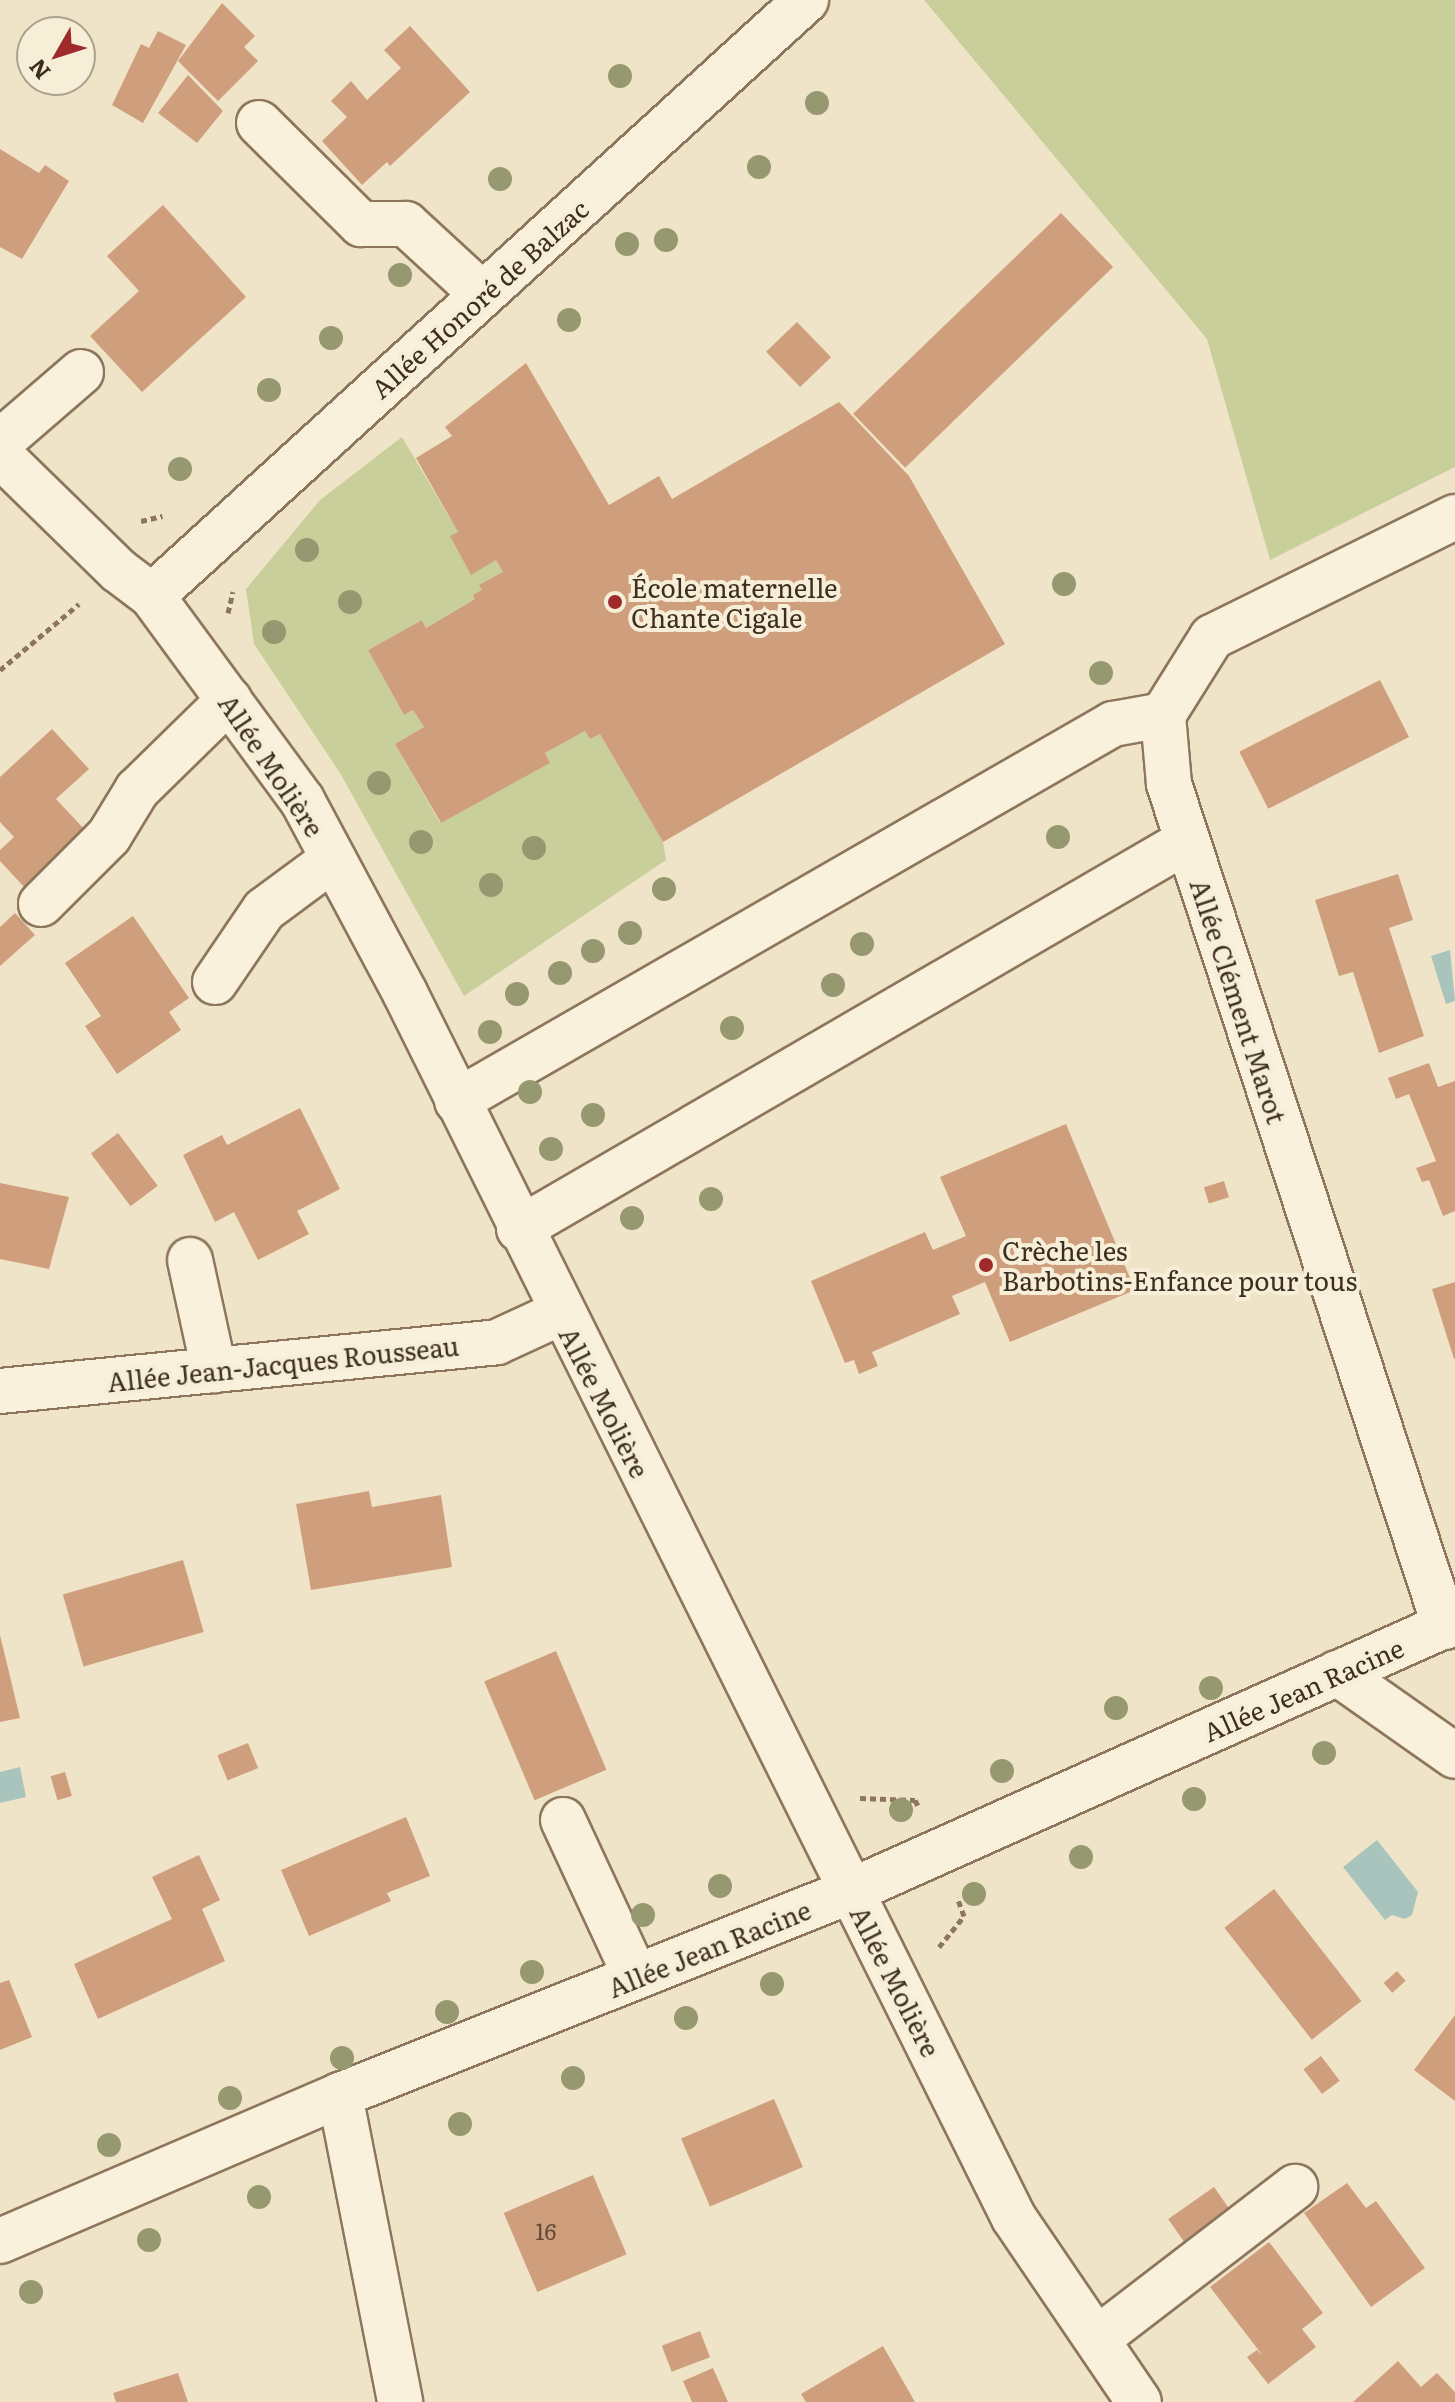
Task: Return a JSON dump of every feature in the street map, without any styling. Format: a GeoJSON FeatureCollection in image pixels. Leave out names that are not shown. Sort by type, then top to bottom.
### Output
{"type":"FeatureCollection","features":[{"type":"Feature","properties":{"kind":"street","name":"Allée Honoré de Balzac"},"geometry":{"type":"LineString","coordinates":[[136,583],[482,294],[806,0]]}},
{"type":"Feature","properties":{"kind":"street"},"geometry":{"type":"LineString","coordinates":[[259,123],[361,224],[406,224],[482,294]]}},
{"type":"Feature","properties":{"kind":"street"},"geometry":{"type":"LineString","coordinates":[[0,442],[81,372]]}},
{"type":"Feature","properties":{"kind":"street","name":"Allée Molière"},"geometry":{"type":"LineString","coordinates":[[0,455],[136,583],[229,700],[302,800],[457,1101],[560,1313],[1014,2218],[1139,2402]]}},
{"type":"Feature","properties":{"kind":"street"},"geometry":{"type":"LineString","coordinates":[[457,1101],[1113,724],[1163,715],[1212,637],[1455,517]]}},
{"type":"Feature","properties":{"kind":"street"},"geometry":{"type":"LineString","coordinates":[[41,904],[109,836],[137,790],[229,700]]}},
{"type":"Feature","properties":{"kind":"street","name":"Allée Clément Marot"},"geometry":{"type":"LineString","coordinates":[[1163,715],[1169,784],[1450,1624]]}},
{"type":"Feature","properties":{"kind":"street"},"geometry":{"type":"LineString","coordinates":[[519,1229],[1187,841]]}},
{"type":"Feature","properties":{"kind":"street"},"geometry":{"type":"LineString","coordinates":[[215,982],[264,910],[333,859]]}},
{"type":"Feature","properties":{"kind":"street"},"geometry":{"type":"LineString","coordinates":[[190,1260],[214,1370]]}},
{"type":"Feature","properties":{"kind":"street","name":"Allée Jean-Jacques Rousseau"},"geometry":{"type":"LineString","coordinates":[[0,1391],[497,1342],[560,1313]]}},
{"type":"Feature","properties":{"kind":"street","name":"Allée Jean Racine"},"geometry":{"type":"LineString","coordinates":[[0,2241],[340,2095],[851,1891],[1450,1624]]}},
{"type":"Feature","properties":{"kind":"street"},"geometry":{"type":"LineString","coordinates":[[1337,1673],[1455,1756]]}},
{"type":"Feature","properties":{"kind":"street"},"geometry":{"type":"LineString","coordinates":[[563,1820],[636,1977]]}},
{"type":"Feature","properties":{"kind":"street"},"geometry":{"type":"LineString","coordinates":[[340,2095],[400,2402]]}},
{"type":"Feature","properties":{"kind":"street"},"geometry":{"type":"LineString","coordinates":[[1097,2339],[1295,2187]]}},
{"type":"Feature","properties":{"kind":"path"},"geometry":{"type":"LineString","coordinates":[[0,670],[136,583]]}},
{"type":"Feature","properties":{"kind":"green space"},"geometry":{"type":"Polygon","coordinates":[[[924,0],[1455,0],[1455,467],[1270,560],[1207,339],[924,0]]]}},
{"type":"Feature","properties":{"kind":"green space"},"geometry":{"type":"Polygon","coordinates":[[[402,437],[458,532],[451,537],[471,574],[496,560],[503,572],[480,585],[482,590],[475,599],[426,628],[422,620],[368,650],[404,715],[413,710],[424,727],[395,744],[440,823],[549,763],[545,753],[585,731],[590,739],[600,734],[663,842],[666,860],[464,996],[340,773],[254,644],[246,589],[320,500],[402,437]]]}},
{"type":"Feature","properties":{"kind":"water"},"geometry":{"type":"Polygon","coordinates":[[[1450,950],[1455,1001],[1446,1004],[1431,956],[1450,950]]]}},
{"type":"Feature","properties":{"kind":"water"},"geometry":{"type":"Polygon","coordinates":[[[20,1767],[26,1797],[0,1803],[0,1772],[20,1767]]]}},
{"type":"Feature","properties":{"kind":"water"},"geometry":{"type":"Polygon","coordinates":[[[1377,1840],[1418,1892],[1412,1915],[1405,1919],[1392,1915],[1385,1920],[1343,1867],[1377,1840]]]}},
{"type":"Feature","properties":{"kind":"building"},"geometry":{"type":"Polygon","coordinates":[[[222,3],[255,36],[244,47],[258,61],[218,101],[178,61],[222,3]]]}},
{"type":"Feature","properties":{"kind":"building"},"geometry":{"type":"Polygon","coordinates":[[[410,26],[470,92],[390,166],[387,162],[362,185],[322,141],[347,117],[331,101],[351,81],[367,100],[401,68],[384,50],[410,26]]]}},
{"type":"Feature","properties":{"kind":"building"},"geometry":{"type":"Polygon","coordinates":[[[158,31],[186,45],[143,123],[112,105],[141,44],[149,48],[158,31]]]}},
{"type":"Feature","properties":{"kind":"building"},"geometry":{"type":"Polygon","coordinates":[[[188,75],[223,111],[197,143],[158,113],[188,75]]]}},
{"type":"Feature","properties":{"kind":"building"},"geometry":{"type":"Polygon","coordinates":[[[0,149],[39,173],[45,165],[69,181],[22,259],[0,247],[0,149]]]}},
{"type":"Feature","properties":{"kind":"building"},"geometry":{"type":"Polygon","coordinates":[[[163,205],[246,297],[142,392],[90,336],[139,291],[107,256],[163,205]]]}},
{"type":"Feature","properties":{"kind":"building"},"geometry":{"type":"Polygon","coordinates":[[[1061,213],[1113,267],[905,468],[853,414],[1061,213]]]}},
{"type":"Feature","properties":{"kind":"building"},"geometry":{"type":"Polygon","coordinates":[[[797,322],[831,357],[800,387],[766,352],[797,322]]]}},
{"type":"Feature","properties":{"kind":"building"},"geometry":{"type":"Polygon","coordinates":[[[526,363],[609,505],[659,476],[672,499],[839,402],[909,476],[1005,644],[663,842],[600,734],[590,739],[585,731],[545,753],[550,763],[441,823],[395,744],[424,727],[413,710],[404,715],[368,650],[422,620],[426,628],[475,599],[473,595],[482,590],[479,585],[503,572],[496,560],[471,575],[450,536],[458,532],[416,458],[452,436],[445,427],[526,363]]]}},
{"type":"Feature","properties":{"kind":"building"},"geometry":{"type":"Polygon","coordinates":[[[1380,680],[1409,737],[1268,809],[1239,752],[1380,680]]]}},
{"type":"Feature","properties":{"kind":"building"},"geometry":{"type":"Polygon","coordinates":[[[52,729],[89,769],[56,799],[87,832],[25,888],[0,861],[0,850],[14,837],[0,822],[0,777],[52,729]]]}},
{"type":"Feature","properties":{"kind":"building"},"geometry":{"type":"Polygon","coordinates":[[[1398,874],[1413,920],[1389,928],[1424,1036],[1379,1053],[1353,972],[1339,976],[1315,900],[1398,874]]]}},
{"type":"Feature","properties":{"kind":"building"},"geometry":{"type":"Polygon","coordinates":[[[15,913],[35,935],[0,966],[0,927],[15,913]]]}},
{"type":"Feature","properties":{"kind":"building"},"geometry":{"type":"Polygon","coordinates":[[[133,916],[189,998],[169,1012],[181,1030],[117,1074],[85,1026],[101,1016],[65,963],[133,916]]]}},
{"type":"Feature","properties":{"kind":"building"},"geometry":{"type":"Polygon","coordinates":[[[1429,1063],[1438,1087],[1455,1081],[1455,1211],[1443,1216],[1429,1180],[1422,1182],[1416,1168],[1436,1161],[1409,1094],[1396,1099],[1388,1078],[1429,1063]]]}},
{"type":"Feature","properties":{"kind":"building"},"geometry":{"type":"Polygon","coordinates":[[[300,1108],[340,1189],[297,1211],[309,1234],[258,1260],[234,1212],[215,1222],[183,1155],[222,1135],[227,1145],[300,1108]]]}},
{"type":"Feature","properties":{"kind":"building","name":"Crèche les Barbotins-Enfance pour tous"},"geometry":{"type":"Polygon","coordinates":[[[1066,1124],[1135,1290],[1010,1342],[985,1282],[952,1296],[960,1314],[872,1352],[878,1366],[859,1374],[854,1360],[845,1363],[811,1281],[925,1232],[933,1250],[966,1236],[940,1177],[1066,1124]]]}},
{"type":"Feature","properties":{"kind":"building"},"geometry":{"type":"Polygon","coordinates":[[[118,1133],[158,1186],[131,1206],[91,1153],[118,1133]]]}},
{"type":"Feature","properties":{"kind":"building"},"geometry":{"type":"Polygon","coordinates":[[[1224,1181],[1229,1197],[1209,1203],[1204,1187],[1224,1181]]]}},
{"type":"Feature","properties":{"kind":"building"},"geometry":{"type":"Polygon","coordinates":[[[0,1183],[69,1197],[49,1269],[0,1259],[0,1183]]]}},
{"type":"Feature","properties":{"kind":"building"},"geometry":{"type":"Polygon","coordinates":[[[1455,1282],[1455,1359],[1454,1359],[1432,1289],[1455,1282]]]}},
{"type":"Feature","properties":{"kind":"building"},"geometry":{"type":"Polygon","coordinates":[[[369,1491],[372,1507],[441,1495],[452,1567],[311,1590],[296,1504],[369,1491]]]}},
{"type":"Feature","properties":{"kind":"building"},"geometry":{"type":"Polygon","coordinates":[[[183,1560],[204,1632],[84,1667],[63,1594],[183,1560]]]}},
{"type":"Feature","properties":{"kind":"building"},"geometry":{"type":"Polygon","coordinates":[[[0,1635],[20,1718],[0,1722],[0,1635]]]}},
{"type":"Feature","properties":{"kind":"building"},"geometry":{"type":"Polygon","coordinates":[[[556,1651],[606,1770],[535,1800],[484,1681],[556,1651]]]}},
{"type":"Feature","properties":{"kind":"building"},"geometry":{"type":"Polygon","coordinates":[[[248,1743],[258,1768],[228,1780],[217,1755],[248,1743]]]}},
{"type":"Feature","properties":{"kind":"building"},"geometry":{"type":"Polygon","coordinates":[[[65,1772],[72,1796],[57,1800],[51,1776],[65,1772]]]}},
{"type":"Feature","properties":{"kind":"building"},"geometry":{"type":"Polygon","coordinates":[[[406,1817],[430,1876],[387,1893],[391,1901],[309,1936],[281,1870],[406,1817]]]}},
{"type":"Feature","properties":{"kind":"building"},"geometry":{"type":"Polygon","coordinates":[[[199,1855],[220,1900],[202,1909],[225,1961],[98,2019],[74,1964],[172,1919],[152,1877],[199,1855]]]}},
{"type":"Feature","properties":{"kind":"building"},"geometry":{"type":"Polygon","coordinates":[[[1274,1889],[1361,2001],[1312,2040],[1224,1928],[1274,1889]]]}},
{"type":"Feature","properties":{"kind":"building"},"geometry":{"type":"Polygon","coordinates":[[[1397,1971],[1406,1981],[1392,1993],[1384,1983],[1397,1971]]]}},
{"type":"Feature","properties":{"kind":"building"},"geometry":{"type":"Polygon","coordinates":[[[9,1980],[32,2037],[0,2050],[0,1983],[9,1980]]]}},
{"type":"Feature","properties":{"kind":"building"},"geometry":{"type":"Polygon","coordinates":[[[1455,2015],[1455,2101],[1414,2070],[1455,2015]]]}},
{"type":"Feature","properties":{"kind":"building"},"geometry":{"type":"Polygon","coordinates":[[[1321,2056],[1340,2081],[1322,2094],[1303,2069],[1321,2056]]]}},
{"type":"Feature","properties":{"kind":"building"},"geometry":{"type":"Polygon","coordinates":[[[774,2099],[803,2167],[710,2207],[681,2138],[774,2099]]]}},
{"type":"Feature","properties":{"kind":"building"},"geometry":{"type":"Polygon","coordinates":[[[593,2175],[627,2254],[537,2292],[504,2213],[593,2175]]]}},
{"type":"Feature","properties":{"kind":"building"},"geometry":{"type":"Polygon","coordinates":[[[1347,2183],[1366,2208],[1376,2201],[1425,2268],[1371,2307],[1304,2213],[1347,2183]]]}},
{"type":"Feature","properties":{"kind":"building"},"geometry":{"type":"Polygon","coordinates":[[[1214,2187],[1232,2213],[1186,2245],[1168,2219],[1214,2187]]]}},
{"type":"Feature","properties":{"kind":"building"},"geometry":{"type":"Polygon","coordinates":[[[1269,2242],[1323,2313],[1302,2329],[1316,2347],[1268,2384],[1247,2357],[1257,2350],[1263,2356],[1210,2287],[1269,2242]]]}},
{"type":"Feature","properties":{"kind":"building"},"geometry":{"type":"Polygon","coordinates":[[[700,2331],[710,2357],[672,2372],[662,2346],[700,2331]]]}},
{"type":"Feature","properties":{"kind":"building"},"geometry":{"type":"Polygon","coordinates":[[[883,2346],[915,2402],[806,2402],[801,2394],[883,2346]]]}},
{"type":"Feature","properties":{"kind":"building"},"geometry":{"type":"Polygon","coordinates":[[[1398,2361],[1421,2387],[1437,2373],[1455,2392],[1455,2402],[1353,2402],[1398,2361]]]}},
{"type":"Feature","properties":{"kind":"building"},"geometry":{"type":"Polygon","coordinates":[[[713,2368],[728,2402],[692,2402],[683,2381],[713,2368]]]}},
{"type":"Feature","properties":{"kind":"building"},"geometry":{"type":"Polygon","coordinates":[[[178,2373],[188,2402],[116,2402],[113,2393],[178,2373]]]}},
{"type":"Feature","properties":{"kind":"place","name":"École maternelle Chante Cigale"},"geometry":{"type":"Point","coordinates":[615,602]}},
{"type":"Feature","properties":{"kind":"place","name":"Crèche les Barbotins-Enfance pour tous"},"geometry":{"type":"Point","coordinates":[986,1265]}}]}
